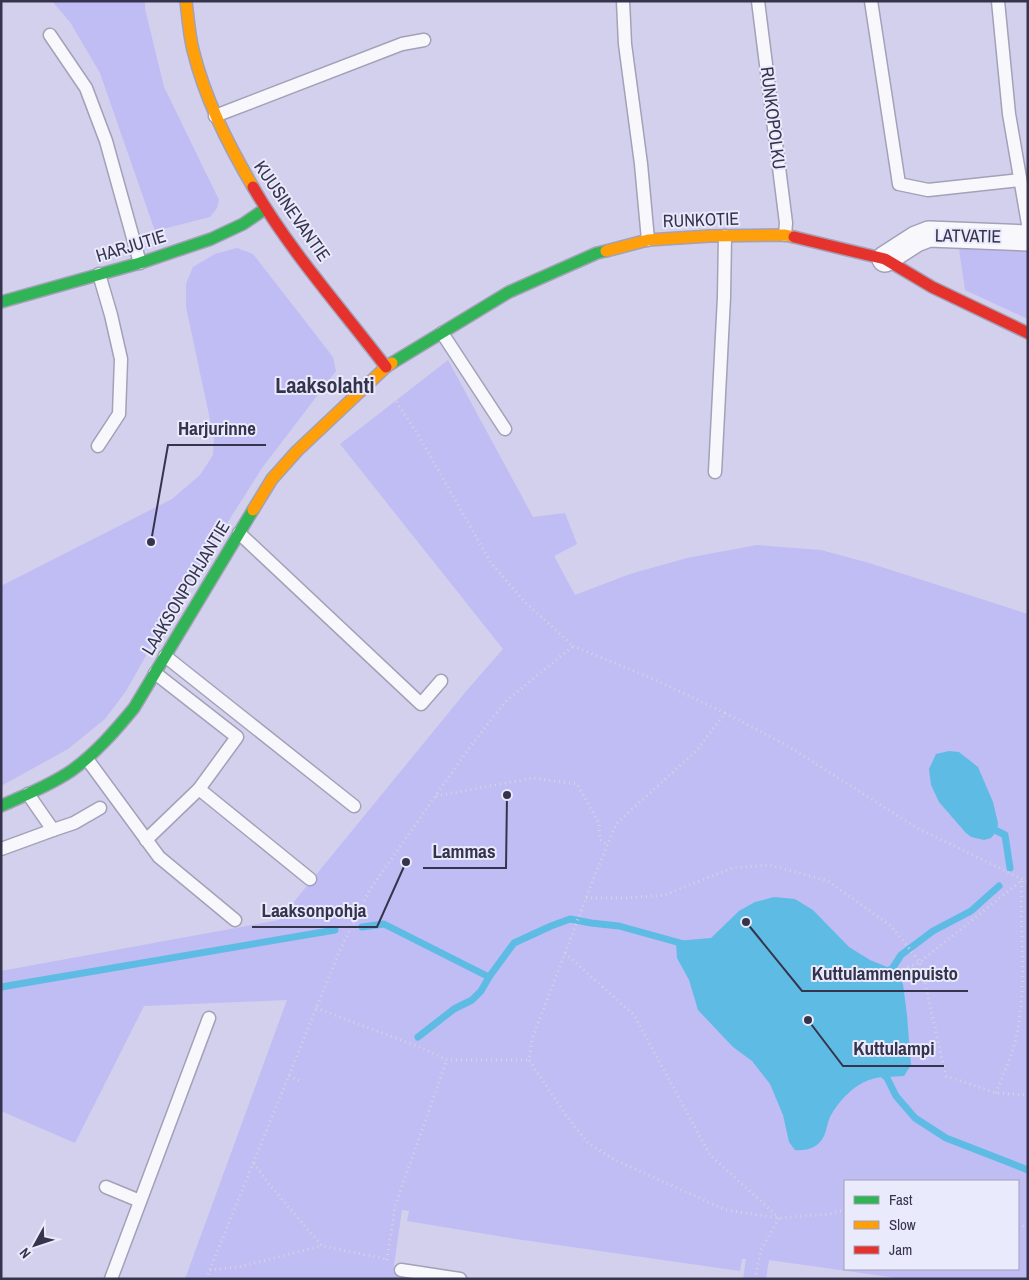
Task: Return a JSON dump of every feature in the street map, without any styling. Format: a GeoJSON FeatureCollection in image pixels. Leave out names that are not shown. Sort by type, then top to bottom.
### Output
{"type":"FeatureCollection","features":[{"type":"Feature","properties":{"kind":"street","name":"KUUSINEVANTIE"},"geometry":{"type":"LineString","coordinates":[[186,1],[192,48],[215,116],[241,169],[265,209],[386,367]]}},
{"type":"Feature","properties":{"kind":"street","name":"HARJUTIE"},"geometry":{"type":"LineString","coordinates":[[1,302],[140,263],[211,239],[243,224],[265,209]]}},
{"type":"Feature","properties":{"kind":"street","name":"LATVATIE"},"geometry":{"type":"LineString","coordinates":[[885,259],[916,239],[928,234],[1028,238]]}},
{"type":"Feature","properties":{"kind":"street","name":"RUNKOTIE"},"geometry":{"type":"LineString","coordinates":[[386,367],[509,292],[597,253],[648,240],[725,236],[785,236],[885,259],[932,286],[1028,332]]}},
{"type":"Feature","properties":{"kind":"street","name":"LAAKSONPOHJANTIE"},"geometry":{"type":"LineString","coordinates":[[1,806],[61,777],[87,759],[115,732],[134,708],[156,673],[272,479],[297,451],[386,367]]}},
{"type":"Feature","properties":{"kind":"lane"},"geometry":{"type":"LineString","coordinates":[[623,1],[625,44],[641,164],[648,240]]}},
{"type":"Feature","properties":{"kind":"lane","name":"RUNKOPOLKU"},"geometry":{"type":"LineString","coordinates":[[758,1],[786,223],[785,236]]}},
{"type":"Feature","properties":{"kind":"lane"},"geometry":{"type":"LineString","coordinates":[[871,1],[899,184],[928,190],[1020,180]]}},
{"type":"Feature","properties":{"kind":"lane"},"geometry":{"type":"LineString","coordinates":[[998,1],[1009,114],[1028,224]]}},
{"type":"Feature","properties":{"kind":"lane"},"geometry":{"type":"LineString","coordinates":[[50,35],[86,88],[106,141],[140,263]]}},
{"type":"Feature","properties":{"kind":"lane"},"geometry":{"type":"LineString","coordinates":[[215,116],[402,44],[424,40]]}},
{"type":"Feature","properties":{"kind":"lane"},"geometry":{"type":"LineString","coordinates":[[715,472],[725,236]]}},
{"type":"Feature","properties":{"kind":"lane"},"geometry":{"type":"LineString","coordinates":[[98,274],[112,315],[121,359],[119,414],[98,446]]}},
{"type":"Feature","properties":{"kind":"lane"},"geometry":{"type":"LineString","coordinates":[[442,333],[505,429]]}},
{"type":"Feature","properties":{"kind":"lane"},"geometry":{"type":"LineString","coordinates":[[239,533],[421,704],[441,681]]}},
{"type":"Feature","properties":{"kind":"lane"},"geometry":{"type":"LineString","coordinates":[[165,656],[354,806]]}},
{"type":"Feature","properties":{"kind":"lane"},"geometry":{"type":"LineString","coordinates":[[146,840],[199,789],[237,737],[156,673]]}},
{"type":"Feature","properties":{"kind":"lane"},"geometry":{"type":"LineString","coordinates":[[87,759],[158,857],[235,920]]}},
{"type":"Feature","properties":{"kind":"lane"},"geometry":{"type":"LineString","coordinates":[[199,789],[310,879]]}},
{"type":"Feature","properties":{"kind":"lane"},"geometry":{"type":"LineString","coordinates":[[28,794],[53,830]]}},
{"type":"Feature","properties":{"kind":"lane"},"geometry":{"type":"LineString","coordinates":[[1,849],[74,822],[100,808]]}},
{"type":"Feature","properties":{"kind":"lane"},"geometry":{"type":"LineString","coordinates":[[111,1279],[209,1018]]}},
{"type":"Feature","properties":{"kind":"lane"},"geometry":{"type":"LineString","coordinates":[[106,1187],[140,1201]]}},
{"type":"Feature","properties":{"kind":"lane"},"geometry":{"type":"LineString","coordinates":[[401,1270],[459,1279]]}},
{"type":"Feature","properties":{"kind":"path"},"geometry":{"type":"LineString","coordinates":[[391,396],[420,438],[491,563],[523,600],[574,646],[661,682],[725,712],[788,746],[917,828],[1028,882]]}},
{"type":"Feature","properties":{"kind":"path"},"geometry":{"type":"LineString","coordinates":[[206,1279],[340,950],[368,891],[467,751],[505,702],[574,646]]}},
{"type":"Feature","properties":{"kind":"path"},"geometry":{"type":"LineString","coordinates":[[725,712],[697,750],[616,824],[532,1039],[529,1060],[568,1118],[588,1143],[615,1160],[726,1210],[779,1218],[828,1214],[844,1210]]}},
{"type":"Feature","properties":{"kind":"path"},"geometry":{"type":"LineString","coordinates":[[436,796],[533,778],[577,784],[599,823],[600,840],[608,845]]}},
{"type":"Feature","properties":{"kind":"path"},"geometry":{"type":"LineString","coordinates":[[586,898],[626,898],[665,895],[732,868],[770,865],[828,881],[891,926],[920,962],[946,1076],[996,1093],[1028,1095]]}},
{"type":"Feature","properties":{"kind":"path"},"geometry":{"type":"LineString","coordinates":[[880,979],[920,962],[1022,880]]}},
{"type":"Feature","properties":{"kind":"path"},"geometry":{"type":"LineString","coordinates":[[996,1093],[1016,1038],[1024,978],[1021,912],[1022,880]]}},
{"type":"Feature","properties":{"kind":"path"},"geometry":{"type":"LineString","coordinates":[[564,953],[634,1015],[710,1155],[779,1218]]}},
{"type":"Feature","properties":{"kind":"path"},"geometry":{"type":"LineString","coordinates":[[316,1008],[422,1048],[447,1060],[529,1060]]}},
{"type":"Feature","properties":{"kind":"path"},"geometry":{"type":"LineString","coordinates":[[386,1265],[395,1206],[447,1060]]}},
{"type":"Feature","properties":{"kind":"path"},"geometry":{"type":"LineString","coordinates":[[289,1076],[300,1081]]}},
{"type":"Feature","properties":{"kind":"path"},"geometry":{"type":"LineString","coordinates":[[253,1163],[322,1246]]}},
{"type":"Feature","properties":{"kind":"path"},"geometry":{"type":"LineString","coordinates":[[755,1279],[761,1250],[779,1218]]}},
{"type":"Feature","properties":{"kind":"path"},"geometry":{"type":"LineString","coordinates":[[210,1270],[239,1267],[322,1246],[387,1259]]}},
{"type":"Feature","properties":{"kind":"shaded area"},"geometry":{"type":"Polygon","coordinates":[[[52,1],[145,1],[145,9],[164,87],[219,200],[217,208],[210,217],[155,231],[100,73],[70,22],[52,1]]]}},
{"type":"Feature","properties":{"kind":"shaded area"},"geometry":{"type":"Polygon","coordinates":[[[237,248],[253,254],[333,357],[336,371],[262,468],[169,615],[126,691],[105,719],[68,749],[1,786],[1,586],[172,499],[200,475],[213,455],[214,438],[186,307],[186,284],[193,267],[215,254],[237,248]]]}},
{"type":"Feature","properties":{"kind":"shaded area"},"geometry":{"type":"Polygon","coordinates":[[[959,249],[1007,249],[1028,252],[1028,319],[965,290],[959,249]]]}},
{"type":"Feature","properties":{"kind":"shaded area"},"geometry":{"type":"Polygon","coordinates":[[[448,360],[533,517],[565,513],[577,544],[554,556],[575,595],[630,574],[687,558],[757,545],[821,550],[869,563],[1028,614],[1028,1279],[904,1279],[769,1260],[766,1279],[743,1279],[746,1259],[742,1259],[740,1271],[516,1239],[407,1221],[409,1211],[402,1210],[393,1272],[433,1279],[185,1279],[287,1000],[144,1006],[75,1143],[1,1111],[1,971],[279,920],[503,649],[340,444],[448,360]]]}},
{"type":"Feature","properties":{"kind":"water"},"geometry":{"type":"Polygon","coordinates":[[[949,751],[959,752],[978,767],[993,802],[998,823],[997,831],[991,838],[984,840],[971,837],[939,802],[931,785],[929,769],[936,754],[949,751]]]}},
{"type":"Feature","properties":{"kind":"water"},"geometry":{"type":"Polygon","coordinates":[[[774,897],[795,899],[813,910],[849,947],[870,960],[892,969],[903,984],[907,1015],[911,1065],[904,1076],[882,1077],[857,1086],[841,1100],[833,1111],[822,1140],[812,1148],[804,1150],[795,1150],[789,1142],[783,1115],[770,1084],[752,1061],[733,1047],[698,1010],[689,980],[677,958],[676,941],[711,938],[739,911],[755,902],[774,897]]]}},
{"type":"Feature","properties":{"kind":"waterway"},"geometry":{"type":"LineString","coordinates":[[997,831],[1005,835],[1010,868]]}},
{"type":"Feature","properties":{"kind":"waterway"},"geometry":{"type":"LineString","coordinates":[[883,972],[892,969],[901,955],[933,931],[971,911],[999,886]]}},
{"type":"Feature","properties":{"kind":"waterway"},"geometry":{"type":"LineString","coordinates":[[362,927],[384,924],[489,977],[514,943],[570,919],[619,926],[684,944]]}},
{"type":"Feature","properties":{"kind":"waterway"},"geometry":{"type":"LineString","coordinates":[[1,987],[335,930]]}},
{"type":"Feature","properties":{"kind":"waterway"},"geometry":{"type":"LineString","coordinates":[[418,1037],[454,1009],[472,1000],[481,991],[489,977]]}},
{"type":"Feature","properties":{"kind":"waterway"},"geometry":{"type":"LineString","coordinates":[[881,1072],[887,1078],[896,1096],[915,1118],[946,1138],[1028,1170]]}},
{"type":"Feature","properties":{"kind":"traffic: fast"},"geometry":{"type":"LineString","coordinates":[[1,302],[140,263],[211,239],[243,224],[265,209]]}},
{"type":"Feature","properties":{"kind":"traffic: fast"},"geometry":{"type":"LineString","coordinates":[[392,363],[509,292],[597,253],[606,251]]}},
{"type":"Feature","properties":{"kind":"traffic: fast"},"geometry":{"type":"LineString","coordinates":[[1,806],[46,786],[71,771],[96,750],[127,717],[253,510]]}},
{"type":"Feature","properties":{"kind":"traffic: slow"},"geometry":{"type":"LineString","coordinates":[[186,1],[192,44],[204,86],[226,138],[253,187]]}},
{"type":"Feature","properties":{"kind":"traffic: slow"},"geometry":{"type":"LineString","coordinates":[[606,251],[648,240],[710,236],[785,235],[794,237]]}},
{"type":"Feature","properties":{"kind":"traffic: slow"},"geometry":{"type":"LineString","coordinates":[[253,510],[272,479],[297,451],[392,363]]}},
{"type":"Feature","properties":{"kind":"traffic: jam"},"geometry":{"type":"LineString","coordinates":[[253,187],[299,257],[386,367]]}},
{"type":"Feature","properties":{"kind":"traffic: jam"},"geometry":{"type":"LineString","coordinates":[[794,237],[885,259],[932,287],[1028,333]]}},
{"type":"Feature","properties":{"kind":"place","name":"Harjurinne"},"geometry":{"type":"Point","coordinates":[151,542]}},
{"type":"Feature","properties":{"kind":"place","name":"Lammas"},"geometry":{"type":"Point","coordinates":[507,795]}},
{"type":"Feature","properties":{"kind":"place","name":"Laaksonpohja"},"geometry":{"type":"Point","coordinates":[406,862]}},
{"type":"Feature","properties":{"kind":"place","name":"Kuttulammenpuisto"},"geometry":{"type":"Point","coordinates":[746,922]}},
{"type":"Feature","properties":{"kind":"place","name":"Kuttulampi"},"geometry":{"type":"Point","coordinates":[808,1020]}},
{"type":"Feature","properties":{"kind":"district","name":"Laaksolahti"},"geometry":{"type":"Point","coordinates":[325,385]}}]}
